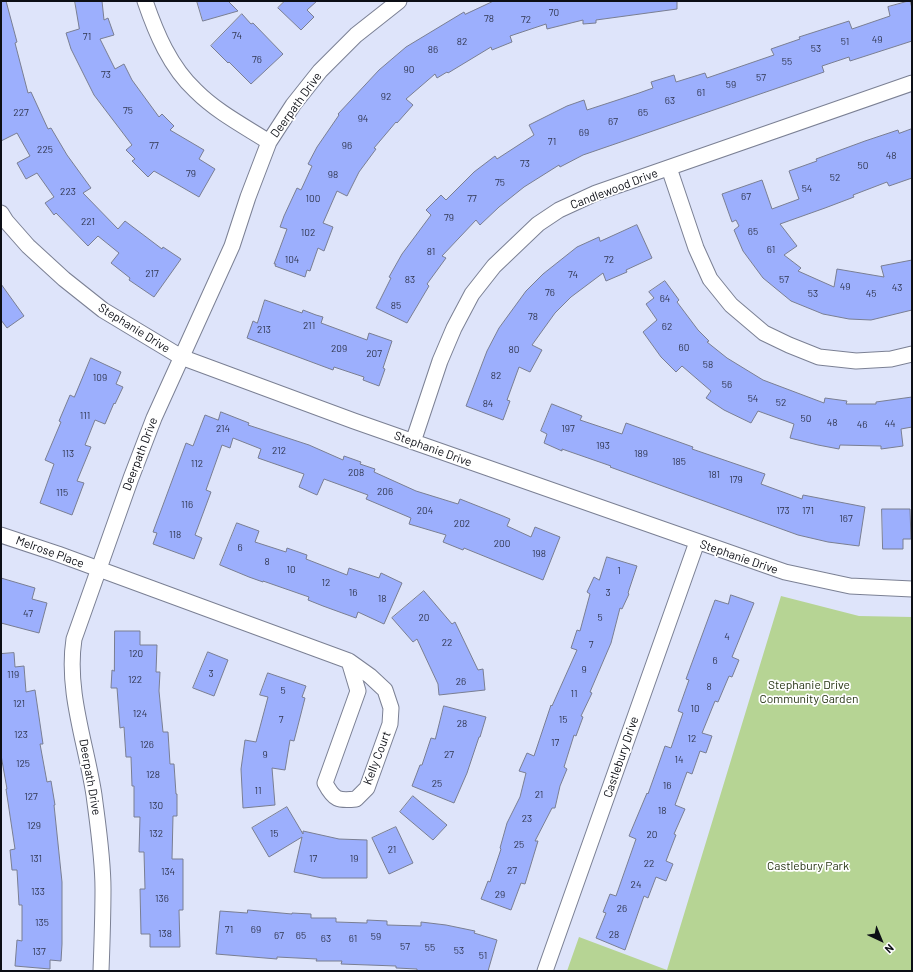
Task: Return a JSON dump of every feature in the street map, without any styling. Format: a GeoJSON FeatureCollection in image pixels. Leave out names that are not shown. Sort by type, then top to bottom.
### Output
{"type":"FeatureCollection","features":[{"type":"Feature","properties":{"kind":"street"},"geometry":{"type":"LineString","coordinates":[[145,1],[153,24],[165,49],[177,69],[195,91],[215,107],[269,142]]}},
{"type":"Feature","properties":{"kind":"street","name":"Deerpath Drive"},"geometry":{"type":"LineString","coordinates":[[101,971],[103,887],[98,819],[72,678],[74,639],[149,431],[232,246],[248,197],[269,142],[293,105],[320,72],[356,35],[399,1]]}},
{"type":"Feature","properties":{"kind":"street","name":"Candlewood Drive"},"geometry":{"type":"LineString","coordinates":[[413,442],[440,361],[454,328],[472,294],[494,266],[538,224],[559,210],[596,194],[912,83]]}},
{"type":"Feature","properties":{"kind":"street"},"geometry":{"type":"LineString","coordinates":[[669,168],[696,248],[710,279],[731,305],[764,333],[819,357],[856,361],[891,359],[912,354]]}},
{"type":"Feature","properties":{"kind":"street","name":"Stephanie Drive"},"geometry":{"type":"LineString","coordinates":[[3,220],[28,246],[64,279],[103,310],[181,357],[413,442],[785,572],[850,586],[912,589]]}},
{"type":"Feature","properties":{"kind":"street","name":"Melrose Place"},"geometry":{"type":"LineString","coordinates":[[1,535],[98,569]]}},
{"type":"Feature","properties":{"kind":"street","name":"Castlebury Drive"},"geometry":{"type":"LineString","coordinates":[[545,971],[697,542]]}},
{"type":"Feature","properties":{"kind":"street","name":"Kelly Court"},"geometry":{"type":"LineString","coordinates":[[98,569],[349,661],[370,676],[385,690],[391,708],[390,724],[367,788],[356,799],[341,800],[331,793],[325,783],[358,691],[349,661]]}},
{"type":"Feature","properties":{"kind":"green space","name":"Castlebury Park"},"geometry":{"type":"Polygon","coordinates":[[[781,596],[859,616],[912,617],[912,971],[567,971],[579,937],[667,970],[781,596]]]}},
{"type":"Feature","properties":{"kind":"building"},"geometry":{"type":"Polygon","coordinates":[[[1,1],[6,1],[28,93],[31,92],[48,129],[51,128],[67,155],[91,188],[83,193],[118,229],[125,221],[162,249],[163,247],[181,259],[154,297],[129,280],[130,278],[111,263],[119,253],[98,236],[88,246],[56,213],[54,215],[45,203],[54,197],[37,173],[26,179],[17,163],[30,156],[17,133],[1,141],[1,1]]]}},
{"type":"Feature","properties":{"kind":"building"},"geometry":{"type":"Polygon","coordinates":[[[75,1],[102,1],[104,20],[108,18],[114,35],[100,39],[115,69],[124,64],[132,80],[159,117],[162,114],[174,126],[170,130],[204,150],[199,159],[215,169],[199,197],[154,171],[148,177],[132,161],[135,159],[126,150],[132,145],[94,95],[71,49],[66,33],[79,29],[75,1]]]}},
{"type":"Feature","properties":{"kind":"building"},"geometry":{"type":"Polygon","coordinates":[[[197,1],[228,1],[238,11],[203,21],[197,1]]]}},
{"type":"Feature","properties":{"kind":"building"},"geometry":{"type":"Polygon","coordinates":[[[285,1],[317,1],[307,10],[314,17],[301,30],[278,8],[285,1]]]}},
{"type":"Feature","properties":{"kind":"building"},"geometry":{"type":"Polygon","coordinates":[[[494,1],[677,1],[677,9],[596,20],[596,23],[583,24],[583,20],[547,29],[546,24],[510,36],[512,42],[492,50],[491,47],[437,78],[435,74],[406,99],[413,105],[374,148],[376,149],[359,172],[347,196],[337,191],[323,223],[333,227],[324,251],[318,248],[310,271],[307,270],[305,277],[275,266],[276,264],[274,264],[287,229],[280,227],[284,216],[297,188],[301,190],[312,166],[308,164],[317,147],[339,115],[338,114],[379,70],[406,47],[464,12],[465,14],[494,1]]]}},
{"type":"Feature","properties":{"kind":"building"},"geometry":{"type":"Polygon","coordinates":[[[910,1],[912,8],[912,41],[850,61],[849,57],[822,66],[824,72],[583,155],[560,167],[559,165],[524,187],[499,207],[480,225],[476,220],[442,256],[446,258],[427,284],[429,286],[407,323],[376,308],[391,278],[389,277],[402,254],[431,215],[426,210],[441,195],[446,200],[474,172],[495,156],[497,159],[534,135],[529,125],[567,106],[584,100],[587,110],[653,88],[651,82],[674,75],[676,82],[705,73],[707,78],[774,55],[771,49],[800,39],[799,37],[849,21],[852,29],[890,16],[888,7],[910,1]]]}},
{"type":"Feature","properties":{"kind":"building"},"geometry":{"type":"Polygon","coordinates":[[[242,14],[251,24],[253,23],[283,54],[251,84],[211,46],[242,14]]]}},
{"type":"Feature","properties":{"kind":"building"},"geometry":{"type":"Polygon","coordinates":[[[912,129],[912,178],[889,186],[887,182],[853,195],[854,197],[780,224],[797,246],[784,255],[801,268],[798,271],[834,287],[837,269],[884,277],[881,266],[912,260],[912,310],[871,320],[849,319],[823,314],[791,301],[763,278],[743,251],[734,230],[739,226],[736,220],[732,222],[722,194],[762,180],[772,209],[799,199],[789,171],[817,161],[816,159],[865,141],[898,130],[899,133],[912,129]]]}},
{"type":"Feature","properties":{"kind":"building"},"geometry":{"type":"Polygon","coordinates":[[[637,225],[652,258],[626,270],[627,272],[606,281],[603,273],[571,297],[555,313],[532,345],[542,350],[530,372],[519,367],[507,400],[510,401],[503,420],[466,406],[487,351],[499,328],[526,291],[543,274],[577,247],[599,237],[600,241],[637,225]]]}},
{"type":"Feature","properties":{"kind":"building"},"geometry":{"type":"Polygon","coordinates":[[[665,281],[679,300],[677,302],[698,330],[709,341],[707,342],[727,358],[763,380],[824,403],[825,398],[847,401],[846,404],[876,404],[876,402],[912,397],[912,427],[901,429],[903,446],[881,449],[881,446],[840,445],[839,449],[818,445],[790,438],[794,424],[758,411],[751,423],[724,410],[706,398],[711,391],[682,366],[676,372],[661,357],[643,332],[657,320],[646,304],[654,298],[649,292],[665,281]]]}},
{"type":"Feature","properties":{"kind":"building"},"geometry":{"type":"Polygon","coordinates":[[[1,284],[24,316],[7,328],[1,320],[1,284]]]}},
{"type":"Feature","properties":{"kind":"building"},"geometry":{"type":"Polygon","coordinates":[[[265,300],[302,313],[303,310],[323,317],[321,323],[367,340],[369,333],[392,341],[379,386],[363,380],[364,377],[334,367],[333,370],[247,338],[253,321],[257,323],[265,300]]]}},
{"type":"Feature","properties":{"kind":"building"},"geometry":{"type":"Polygon","coordinates":[[[91,358],[121,372],[116,384],[123,387],[105,424],[95,420],[85,445],[91,447],[77,481],[84,483],[72,515],[40,503],[54,464],[45,460],[61,422],[59,421],[70,395],[74,397],[91,358]]]}},
{"type":"Feature","properties":{"kind":"building"},"geometry":{"type":"Polygon","coordinates":[[[552,404],[582,416],[580,420],[622,434],[626,423],[693,447],[692,449],[765,474],[761,484],[802,499],[803,495],[865,507],[859,546],[828,542],[798,535],[610,467],[611,466],[562,449],[562,451],[544,443],[547,434],[541,431],[552,404]]]}},
{"type":"Feature","properties":{"kind":"building"},"geometry":{"type":"Polygon","coordinates":[[[221,412],[249,423],[248,425],[309,445],[343,460],[344,456],[361,462],[360,464],[375,469],[374,472],[416,491],[458,504],[460,499],[503,516],[510,519],[507,526],[531,537],[535,527],[560,537],[543,580],[464,548],[463,550],[443,542],[446,535],[409,524],[411,518],[366,499],[368,495],[324,479],[317,495],[299,487],[304,474],[258,458],[261,449],[233,438],[230,448],[222,445],[206,490],[211,492],[195,535],[202,538],[194,559],[153,544],[157,533],[153,532],[186,443],[193,446],[205,415],[218,420],[221,412]]]}},
{"type":"Feature","properties":{"kind":"building"},"geometry":{"type":"Polygon","coordinates":[[[882,509],[910,509],[911,539],[903,539],[903,549],[883,549],[882,509]]]}},
{"type":"Feature","properties":{"kind":"building"},"geometry":{"type":"Polygon","coordinates":[[[237,523],[259,531],[255,542],[286,552],[287,548],[307,555],[306,559],[347,575],[349,568],[379,578],[381,573],[402,583],[384,624],[358,612],[356,618],[308,600],[309,597],[249,577],[220,565],[237,523]]]}},
{"type":"Feature","properties":{"kind":"building"},"geometry":{"type":"Polygon","coordinates":[[[607,557],[637,566],[628,593],[629,594],[622,609],[620,608],[611,643],[590,692],[592,693],[581,716],[583,717],[576,736],[574,735],[564,767],[567,769],[560,786],[555,808],[552,808],[535,841],[538,841],[525,884],[521,883],[511,910],[481,899],[488,881],[490,882],[501,849],[507,823],[520,797],[526,773],[519,771],[527,753],[534,756],[551,705],[552,706],[577,650],[571,648],[577,630],[580,631],[590,594],[587,592],[594,577],[599,580],[607,557]]]}},
{"type":"Feature","properties":{"kind":"building"},"geometry":{"type":"Polygon","coordinates":[[[1,578],[35,588],[32,599],[47,603],[39,633],[1,623],[1,578]]]}},
{"type":"Feature","properties":{"kind":"building"},"geometry":{"type":"Polygon","coordinates":[[[424,591],[452,624],[455,622],[478,670],[483,669],[485,690],[439,695],[438,684],[417,639],[413,642],[392,618],[424,591]]]}},
{"type":"Feature","properties":{"kind":"building"},"geometry":{"type":"Polygon","coordinates":[[[731,595],[754,603],[732,657],[739,660],[732,677],[729,676],[718,702],[715,701],[702,733],[712,736],[706,753],[700,751],[692,774],[687,772],[675,805],[685,809],[674,834],[676,835],[666,861],[673,864],[666,881],[656,877],[648,898],[644,896],[625,950],[596,938],[606,913],[603,912],[610,894],[616,896],[636,839],[629,836],[647,793],[648,794],[665,746],[671,748],[683,713],[678,711],[689,680],[686,679],[715,600],[728,604],[731,595]]]}},
{"type":"Feature","properties":{"kind":"building"},"geometry":{"type":"Polygon","coordinates":[[[115,631],[140,631],[140,645],[157,645],[156,672],[160,672],[159,691],[163,732],[168,732],[170,764],[174,764],[177,794],[177,816],[173,816],[172,859],[183,859],[183,910],[179,910],[180,947],[150,947],[150,934],[141,934],[140,889],[145,889],[144,852],[139,852],[140,817],[134,817],[134,786],[132,786],[131,757],[126,757],[124,727],[120,728],[117,688],[111,688],[112,670],[114,671],[115,631]]]}},
{"type":"Feature","properties":{"kind":"building"},"geometry":{"type":"Polygon","coordinates":[[[208,652],[228,660],[214,696],[193,688],[208,652]]]}},
{"type":"Feature","properties":{"kind":"building"},"geometry":{"type":"Polygon","coordinates":[[[14,653],[15,667],[24,666],[26,692],[35,690],[43,744],[40,744],[47,782],[51,781],[55,805],[62,882],[62,944],[61,961],[50,960],[50,969],[15,966],[17,940],[22,941],[22,905],[19,905],[17,870],[12,870],[10,850],[15,849],[1,755],[1,654],[14,653]]]}},
{"type":"Feature","properties":{"kind":"building"},"geometry":{"type":"Polygon","coordinates":[[[268,673],[306,686],[302,697],[305,698],[294,741],[290,740],[285,770],[272,768],[275,805],[243,808],[241,769],[245,740],[256,742],[268,697],[260,695],[268,673]]]}},
{"type":"Feature","properties":{"kind":"building"},"geometry":{"type":"Polygon","coordinates":[[[444,706],[486,717],[467,773],[454,803],[412,786],[420,765],[422,765],[431,738],[435,739],[444,706]]]}},
{"type":"Feature","properties":{"kind":"building"},"geometry":{"type":"Polygon","coordinates":[[[413,796],[447,825],[433,840],[400,812],[413,796]]]}},
{"type":"Feature","properties":{"kind":"building"},"geometry":{"type":"Polygon","coordinates":[[[287,807],[303,834],[303,831],[339,839],[367,840],[367,878],[322,878],[294,872],[302,837],[269,857],[252,828],[287,807]]]}},
{"type":"Feature","properties":{"kind":"building"},"geometry":{"type":"Polygon","coordinates":[[[396,827],[413,863],[389,874],[372,838],[396,827]]]}},
{"type":"Feature","properties":{"kind":"building"},"geometry":{"type":"Polygon","coordinates":[[[248,910],[292,914],[311,914],[311,918],[336,918],[336,922],[367,923],[367,920],[387,921],[387,925],[421,926],[421,922],[446,925],[475,931],[474,933],[497,940],[488,971],[417,971],[417,969],[396,968],[396,966],[341,964],[342,961],[316,961],[317,959],[277,957],[277,959],[216,954],[220,911],[247,913],[248,910]]]}},
{"type":"Feature","properties":{"kind":"park label","name":"Stephanie Drive Community Garden"},"geometry":{"type":"Point","coordinates":[809,692]}}]}
